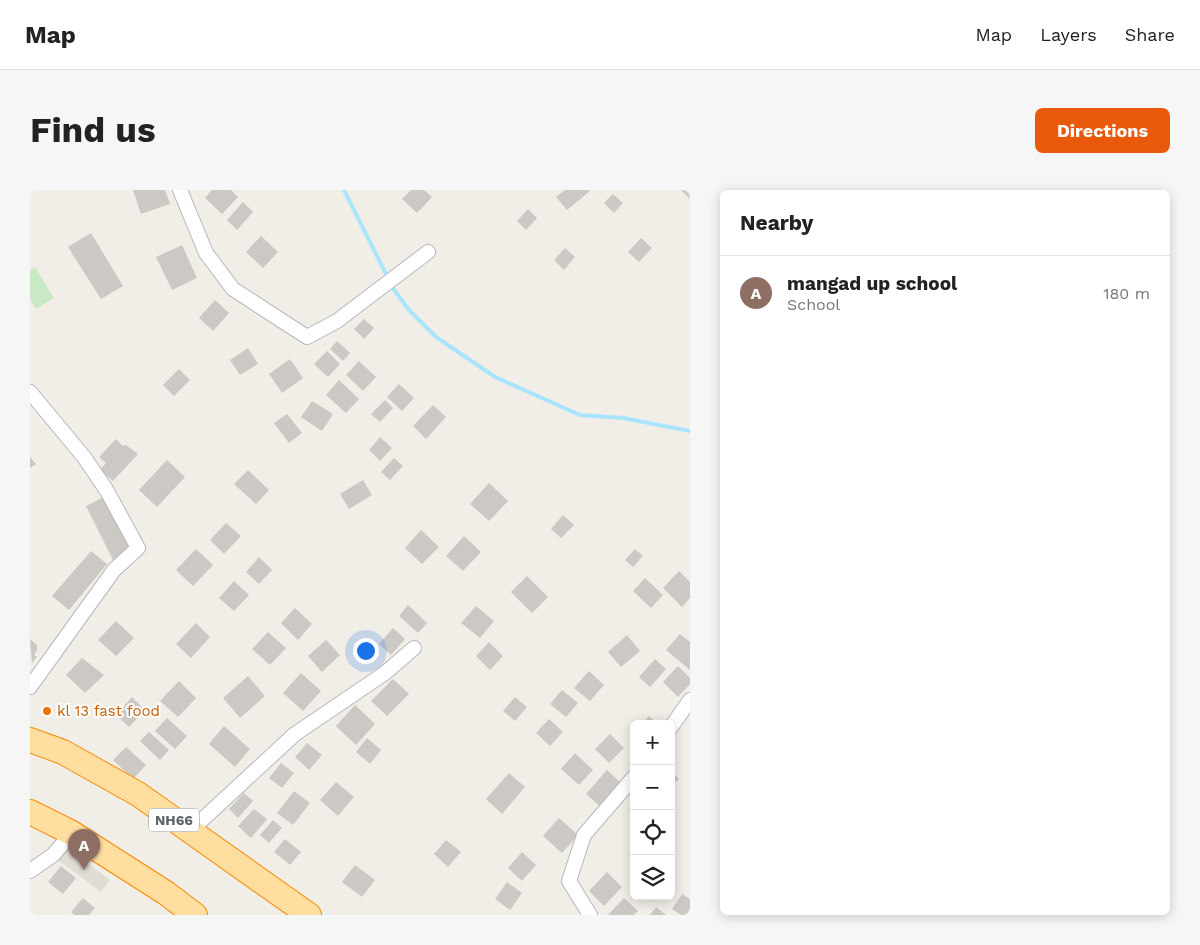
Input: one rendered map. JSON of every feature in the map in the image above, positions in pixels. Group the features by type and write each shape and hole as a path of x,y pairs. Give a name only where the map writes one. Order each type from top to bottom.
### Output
{"highway":[{"name":"NH66","path":"30,740 63,752 138,794 309,915"},
{"path":"30,812 72,833 166,893 195,915"}],"street":[{"path":"180,190 206,253 234,289 308,337 337,322 428,252"},
{"path":"30,392 88,464 107,491 138,548 114,570 30,687"},
{"path":"190,831 295,734 384,673 414,648"},
{"path":"675,721 690,700"},
{"path":"590,915 569,881 584,836 630,783"},
{"path":"30,871 53,855 72,833"}],"shaded area":[{"path":"67,848 110,880 101,892 58,860"}],"green space":[{"path":"35,267 54,298 36,309 30,299 30,270"}],"building":[{"path":"133,190 165,190 170,204 141,214"},
{"path":"212,190 231,190 238,197 222,214 205,198"},
{"path":"411,190 424,190 432,197 417,213 402,199"},
{"path":"565,190 590,191 567,210 556,197"},
{"path":"681,190 690,190 690,199"},
{"path":"613,194 623,203 614,213 604,203"},
{"path":"243,202 253,212 237,230 227,220"},
{"path":"528,209 537,218 526,230 517,221"},
{"path":"91,233 123,286 101,299 68,247"},
{"path":"261,236 278,252 263,268 246,252"},
{"path":"641,238 652,248 639,262 628,252"},
{"path":"182,245 197,278 172,290 156,257"},
{"path":"565,248 575,257 564,270 554,260"},
{"path":"215,300 229,313 213,331 199,318"},
{"path":"364,319 374,328 364,339 354,329"},
{"path":"337,341 350,353 343,361 330,349"},
{"path":"248,348 258,364 240,375 230,360"},
{"path":"327,351 340,364 328,377 314,364"},
{"path":"290,359 303,378 282,393 269,374"},
{"path":"359,361 376,377 363,391 346,375"},
{"path":"179,369 190,380 174,396 163,385"},
{"path":"339,380 359,399 346,413 326,395"},
{"path":"399,384 414,398 402,411 387,397"},
{"path":"385,400 393,408 380,422 371,414"},
{"path":"312,401 333,414 322,431 301,417"},
{"path":"433,405 446,417 426,439 413,426"},
{"path":"287,414 302,433 289,443 274,423"},
{"path":"380,437 392,448 380,461 369,450"},
{"path":"116,439 123,446 126,445 138,454 113,481 100,470 106,463 99,457"},
{"path":"30,457 36,464 30,468"},
{"path":"394,458 403,466 390,480 381,472"},
{"path":"167,460 185,477 157,507 139,490"},
{"path":"248,470 269,490 256,504 234,484"},
{"path":"363,480 372,495 349,509 340,494"},
{"path":"489,483 508,501 489,521 470,504"},
{"path":"104,497 131,551 113,560 86,506"},
{"path":"563,515 574,525 561,538 551,529"},
{"path":"226,523 241,536 224,554 210,540"},
{"path":"421,530 439,547 422,564 405,548"},
{"path":"464,536 481,552 463,571 446,556"},
{"path":"196,549 213,565 193,586 176,570"},
{"path":"635,549 643,556 633,567 625,560"},
{"path":"91,551 107,564 69,610 52,596"},
{"path":"259,557 272,570 259,584 246,572"},
{"path":"679,571 690,582 690,598 682,607 663,588"},
{"path":"527,576 548,597 532,613 511,592"},
{"path":"645,578 663,595 651,608 633,591"},
{"path":"234,581 249,595 234,611 219,598"},
{"path":"408,605 427,623 418,633 399,616"},
{"path":"476,606 494,621 480,638 461,623"},
{"path":"295,608 312,624 298,640 281,623"},
{"path":"116,621 134,638 116,656 98,640"},
{"path":"196,623 210,637 191,658 176,644"},
{"path":"393,628 405,639 391,655 379,644"},
{"path":"268,632 286,648 270,665 252,649"},
{"path":"680,634 690,642 690,670 666,650"},
{"path":"627,635 640,651 621,667 608,652"},
{"path":"30,639 37,645 34,655 37,657 32,663"},
{"path":"326,640 340,655 322,672 308,656"},
{"path":"489,642 503,656 490,670 476,656"},
{"path":"82,658 104,675 85,693 66,675"},
{"path":"655,659 666,669 650,687 639,677"},
{"path":"678,666 690,678 690,684 678,697 663,682"},
{"path":"589,671 604,685 590,701 574,688"},
{"path":"301,673 321,691 303,711 283,693"},
{"path":"248,676 265,696 240,718 223,698"},
{"path":"393,679 409,694 387,716 371,701"},
{"path":"179,681 196,698 178,717 160,701"},
{"path":"562,690 578,703 566,717 550,704"},
{"path":"132,697 145,710 129,727 116,715"},
{"path":"515,697 527,707 515,721 503,711"},
{"path":"355,705 375,724 356,745 336,726"},
{"path":"167,718 187,736 175,749 155,731"},
{"path":"549,719 563,732 550,746 536,733"},
{"path":"224,726 250,749 235,767 209,744"},
{"path":"149,732 169,750 160,760 140,741"},
{"path":"610,734 624,748 609,763 595,749"},
{"path":"367,738 381,750 370,764 356,752"},
{"path":"307,743 322,755 309,770 295,757"},
{"path":"126,747 146,765 133,779 113,760"},
{"path":"575,753 593,770 579,785 561,769"},
{"path":"281,763 294,773 282,788 269,778"},
{"path":"607,770 622,784 601,807 586,794"},
{"path":"509,773 525,787 502,814 486,799"},
{"path":"336,782 354,797 338,816 320,800"},
{"path":"294,791 310,803 293,825 277,813"},
{"path":"244,793 253,801 238,818 229,809"},
{"path":"254,809 267,819 251,838 238,826"},
{"path":"559,818 578,835 562,853 543,836"},
{"path":"273,820 282,828 269,843 260,835"},
{"path":"285,839 301,852 290,865 274,852"},
{"path":"446,840 461,852 448,867 434,854"},
{"path":"522,852 536,865 522,881 508,868"},
{"path":"355,865 375,880 362,897 342,882"},
{"path":"61,866 76,878 63,894 48,882"},
{"path":"607,872 622,887 604,906 589,891"},
{"path":"507,882 522,893 510,910 495,899"},
{"path":"682,894 690,899 690,915 681,915 672,909"},
{"path":"83,898 95,908 89,915 74,915 71,912"},
{"path":"624,898 638,911 634,915 608,915"},
{"path":"656,907 666,915 650,915"}],"waterway":[{"path":"344,190 393,288 408,309 436,337 495,377 580,415 623,418 690,431"}],"place":[{"name":"kl 13 fast food","path":"47,711"},
{"name":"mangad up school","path":"84,870"}]}
